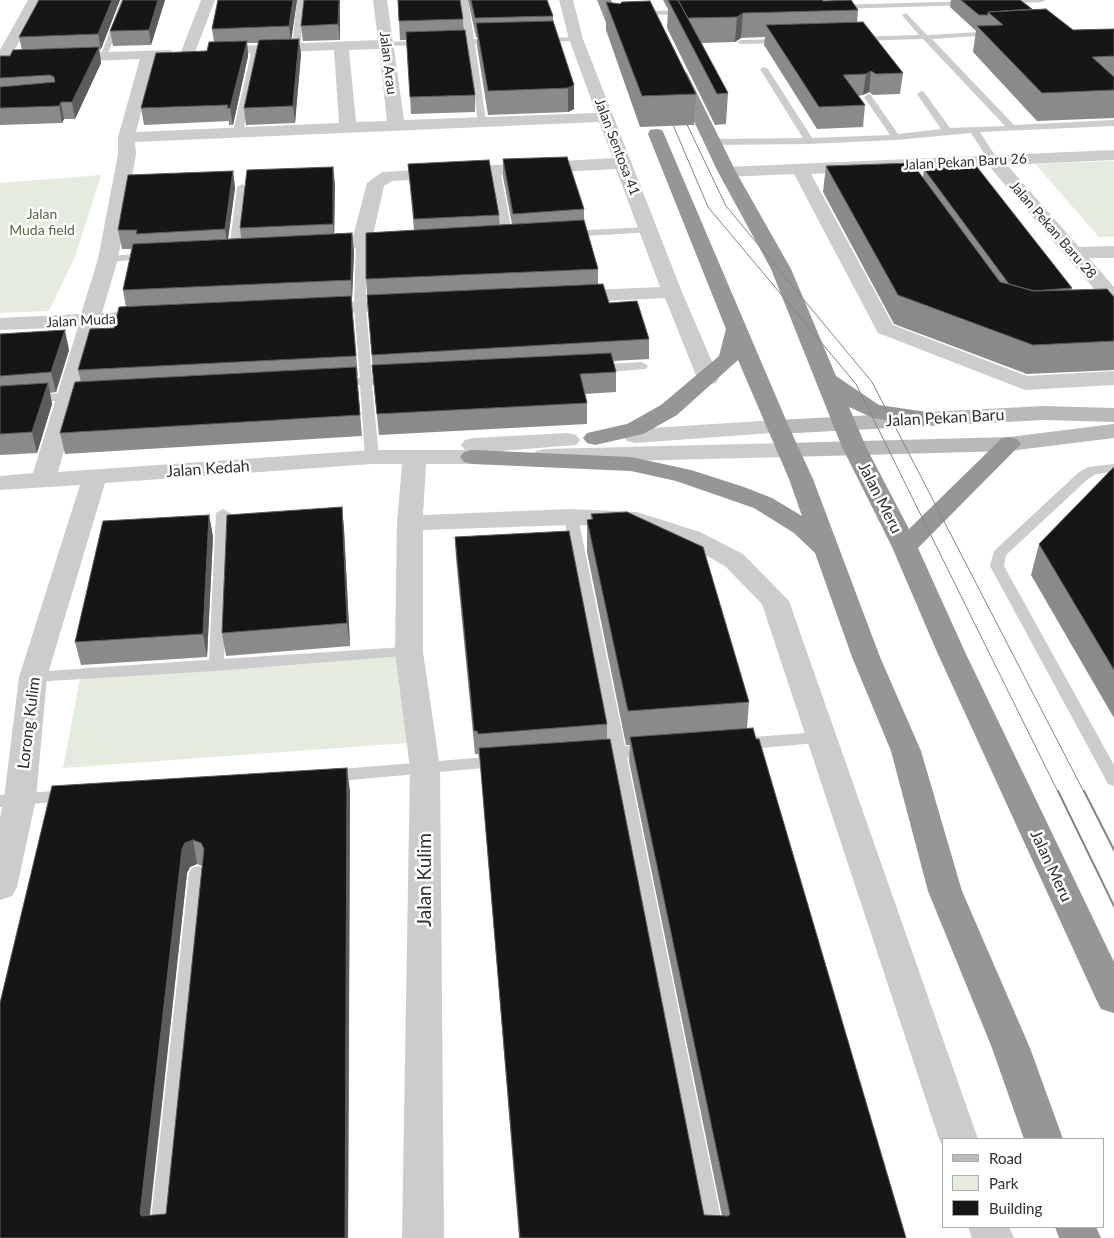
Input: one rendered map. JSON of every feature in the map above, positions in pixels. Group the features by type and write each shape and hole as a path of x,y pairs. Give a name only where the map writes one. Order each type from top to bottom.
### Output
{"highway":[{"path":"604,0 614,26"},
{"path":"644,0 653,19"},
{"name":"Jalan Meru","path":"672,58 727,172 781,269 854,447 906,547 951,652 1114,999"},
{"path":"656,134 782,439 801,479 866,657"},
{"path":"595,438 635,430 669,410 729,358 736,329"},
{"path":"827,380 861,405 873,411 927,419"},
{"path":"906,547 1008,444"},
{"path":"472,457 631,464 682,475 735,492 784,514 826,549 866,657 906,750 946,891 1011,1048 1044,1138"}],"street":[{"path":"1,60 35,0"},
{"path":"188,52 208,0"},
{"name":"Jalan Arau","path":"380,0 396,125"},
{"name":"Jalan Sentosa 41","path":"566,0 576,39 672,292 708,378"},
{"path":"1,60 386,44"},
{"path":"341,46 348,128"},
{"path":"43,480 76,396 89,320 108,259 127,154 126,137 149,54"},
{"path":"126,137 606,117"},
{"name":"Jalan Pekan Baru 26","path":"727,172 902,168 993,160 1114,155"},
{"name":"Jalan Pekan Baru 28","path":"993,160 1074,253 1111,306"},
{"path":"361,244 376,183 380,179 396,174 623,163"},
{"path":"800,169 885,329 1025,383 1114,378"},
{"path":"1074,253 1114,252"},
{"path":"545,298 672,292"},
{"path":"292,311 428,304"},
{"name":"Jalan Muda","path":"0,324 176,316"},
{"name":"Jalan Pekan Baru","path":"782,439 844,424 1044,413 1114,415"},
{"name":"Jalan Pekan Baru","path":"782,439 854,447 1008,444 1114,431"},
{"path":"415,456 473,445 595,438 782,439"},
{"path":"415,456 472,457 782,439"},
{"name":"Jalan Kedah","path":"0,483 372,457 415,456"},
{"name":"Jalan Kulim","path":"415,456 410,524 409,652 425,768 423,1238"},
{"name":"Lorong Kulim","path":"0,887 10,800 32,677 95,477"},
{"path":"410,524 571,516 637,520 691,537 734,560 774,601 959,1138"}],"lane":[{"path":"103,56 125,0"},
{"path":"296,48 301,0"},
{"path":"464,0 482,121"},
{"path":"846,0 851,7"},
{"path":"994,2 1042,0"},
{"path":"832,8 897,3 984,2"},
{"path":"653,19 688,9 698,12"},
{"path":"906,14 925,37 952,63 1011,127"},
{"path":"848,39 1001,33"},
{"path":"528,40 576,39"},
{"path":"741,42 790,40"},
{"path":"386,44 509,41"},
{"path":"238,132 256,49"},
{"path":"764,68 809,141"},
{"path":"921,94 947,130"},
{"path":"868,98 896,136"},
{"path":"712,142 809,141 896,136 947,130 1114,123"},
{"path":"973,129 993,160"},
{"path":"495,169 508,238"},
{"path":"234,251 242,187"},
{"path":"555,235 649,230"},
{"path":"361,244 360,307 372,457"},
{"path":"108,259 166,255"},
{"path":"582,370 642,366"},
{"path":"325,384 405,379"},
{"path":"0,400 76,396"},
{"path":"1114,468 1093,470 1083,476 999,554 997,566 1114,780"},
{"path":"216,666 223,513"},
{"path":"571,516 714,1238"},
{"path":"32,677 409,652"},
{"path":"724,745 822,738"},
{"path":"579,756 666,749"},
{"path":"307,777 512,761"},
{"path":"10,800 80,795"},
{"path":"160,1238 198,873"}],"green space":[{"path":"1114,161 1114,237 1099,237 1035,164"},
{"name":"Jalan Muda field","path":"101,175 75,257 49,311 0,313 0,183"},
{"path":"415,646 421,742 63,768 82,668"}],"building":[{"path":"39,0 112,0 98,34 19,37"},
{"path":"123,0 158,0 149,30 110,31"},
{"path":"218,0 293,0 289,26 212,29"},
{"path":"304,0 339,0 338,24 301,26"},
{"path":"398,0 460,0 463,19 399,21"},
{"path":"471,0 547,0 553,16 475,18"},
{"path":"668,0 678,0 728,93 717,94"},
{"path":"678,0 851,0 858,10 743,13 737,17 688,18"},
{"path":"961,0 1020,0 1032,9 988,12 988,15 979,15"},
{"path":"650,1 696,94 642,96 606,2 620,4 622,2"},
{"path":"1046,9 1073,30 1114,29 1114,56 1092,57 1114,77 1114,90 1042,93 977,26 1003,25 988,12"},
{"path":"553,21 574,85 568,88 488,91 476,23"},
{"path":"863,22 903,73 876,74 871,71 866,74 843,75 865,105 819,107 766,25"},
{"path":"465,30 475,95 410,97 406,32"},
{"path":"299,39 293,106 244,108 259,40"},
{"path":"247,41 230,108 227,108 228,105 141,108 156,53 207,51 209,42"},
{"path":"99,47 72,102 61,102 59,106 0,108 0,87 55,82 54,77 50,75 0,78 0,56 10,56 13,50"},
{"path":"567,157 584,209 513,214 503,159"},
{"path":"489,160 499,215 414,219 408,164"},
{"path":"912,163 1000,282 1035,291 1107,289 1114,297 1114,341 1033,345 898,295 826,166"},
{"path":"333,167 333,224 240,228 247,170"},
{"path":"977,167 1072,288 1033,291 1009,284 924,169"},
{"path":"233,171 225,229 136,234 137,230 118,230 128,175"},
{"path":"584,220 598,269 366,279 366,233"},
{"path":"352,233 351,280 123,290 133,244"},
{"path":"603,284 609,303 637,301 649,339 372,355 367,295"},
{"path":"351,296 356,356 78,370 90,329 114,328 119,307"},
{"path":"65,330 51,372 0,376 0,334"},
{"path":"611,353 616,372 580,374 587,403 377,414 372,365"},
{"path":"356,367 360,415 60,433 75,382"},
{"path":"48,383 32,432 0,434 0,386"},
{"path":"1114,467 1114,670 1039,544"},
{"path":"342,507 347,623 222,633 227,515"},
{"path":"627,512 703,547 749,702 628,711 587,520 593,519 591,514"},
{"path":"209,515 203,634 75,642 103,521"},
{"path":"569,531 607,724 478,734 477,731 474,731 455,537"},
{"path":"753,728 756,739 759,739 906,1238 520,1238 479,748 610,739 704,1215 728,1216 730,1214 630,737"},
{"path":"347,768 345,1238 0,1238 0,1003 52,786","holes":["193,840 201,843 204,849 166,1214 142,1216 140,1214 182,849 185,843"]}],"tram line":[{"path":"668,113 708,207 856,384 1058,792"},
{"path":"682,114 726,206 872,382 1084,792"},
{"path":"1058,791 1114,906"},
{"path":"1084,791 1114,850"}]}
